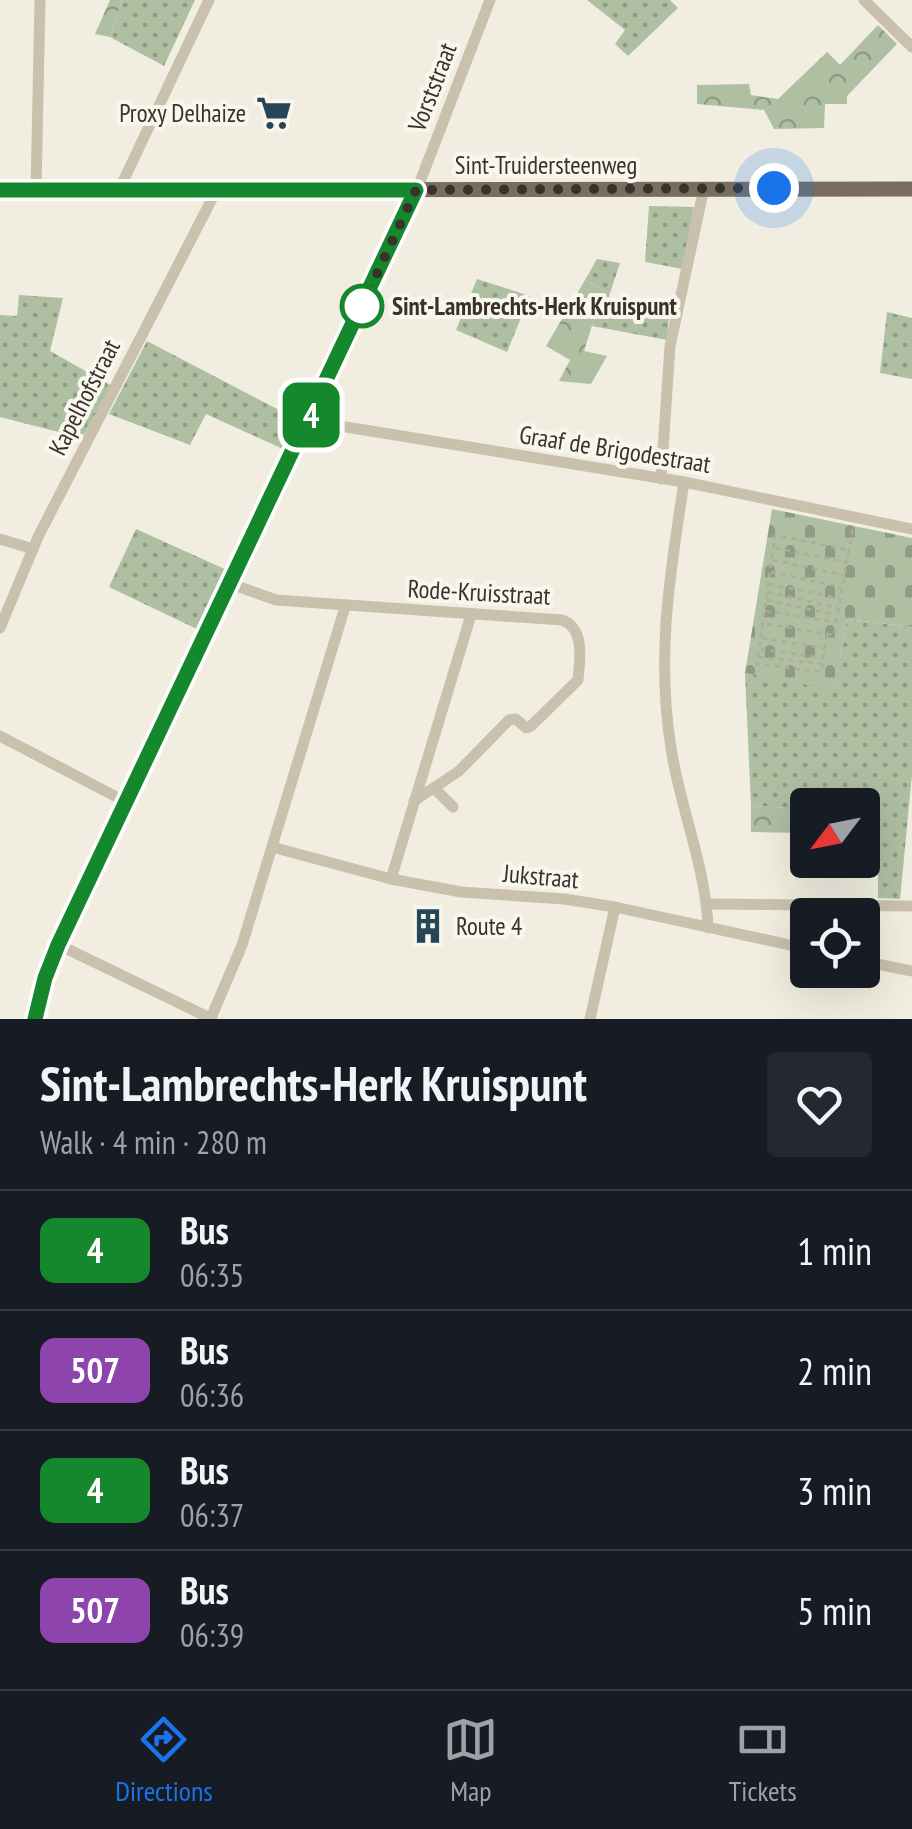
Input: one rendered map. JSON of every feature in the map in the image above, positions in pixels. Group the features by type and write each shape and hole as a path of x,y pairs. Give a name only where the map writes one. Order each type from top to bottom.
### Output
{"main road":[{"name":"Sint-Truidersteenweg","path":"0,190 912,189"}],"street":[{"path":"36,190 40,0"},
{"path":"119,190 209,0"},
{"name":"Vorststraat","path":"35,1019 58,945 416,190 490,0"},
{"path":"864,0 912,47"},
{"path":"661,479 670,346 704,188"},
{"name":"Kapelhofstraat","path":"0,628 33,549 216,191"},
{"name":"Graaf de Brigodestraat","path":"309,421 684,482 912,529"},
{"path":"684,482 664,613 663,676 676,778 707,904 708,928"},
{"path":"0,539 33,549"},
{"name":"Rode-Kruisstraat","path":"231,584 276,600 570,622 578,637 578,680 536,724 526,728 516,719 509,720 457,778 414,801"},
{"path":"58,945 212,1019 242,945 345,607"},
{"path":"391,880 471,615"},
{"path":"495,616 508,629"},
{"path":"460,651 472,664"},
{"path":"0,736 128,803"},
{"path":"434,788 453,807"},
{"path":"404,835 415,848"},
{"name":"Jukstraat","path":"272,847 391,880 461,892 616,907 790,945"},
{"path":"707,904 912,906"},
{"path":"590,1019 616,907"},
{"path":"880,965 912,971"}],"path":[{"path":"764,624 834,635 855,517"},
{"path":"827,634 821,672 757,664 775,535 849,550"},
{"path":"774,547 847,562"},
{"path":"772,560 845,575"},
{"path":"770,572 843,587"},
{"path":"769,584 841,598"},
{"path":"768,592 839,608"},
{"path":"767,600 838,616"},
{"path":"765,612 836,622"},
{"path":"762,638 825,648"},
{"path":"760,649 824,658"}],"green space":[{"path":"110,0 122,0 110,37 95,34"},
{"path":"122,0 195,0 164,66 110,37"},
{"path":"587,0 670,0 678,8 628,56 615,44 625,30"},
{"path":"878,25 897,44 847,96 847,104 825,104 824,128 774,129 764,110 697,104 697,85 749,84 751,95 778,99 827,52 840,65"},
{"path":"649,206 694,207 683,269 645,262"},
{"path":"597,259 620,263 610,293 585,280"},
{"path":"477,279 530,296 507,352 456,330"},
{"path":"585,280 610,293 609,297 601,297 584,351 607,356 591,384 559,381 570,360 546,346"},
{"path":"19,295 63,298 50,351 112,386 82,438 0,417 0,315 17,316"},
{"path":"601,297 670,306 667,340 592,326"},
{"path":"887,312 912,318 912,379 880,373"},
{"path":"147,341 298,420 283,449 206,414 190,445 109,414"},
{"path":"772,509 912,538 912,627 847,619 834,690 745,673"},
{"path":"136,529 229,571 201,631 109,587"},
{"path":"847,619 912,627 912,775 900,899 878,898 880,788 790,788 790,808 751,806 745,673 834,689"},
{"path":"751,806 790,808 790,833 751,832"}],"bus line":[{"name":"4","path":"0,190 416,190 300,442 58,945 35,1019"}],"place":[{"name":"Proxy Delhaize","path":"274,113"},
{"name":"Sint-Lambrechts-Herk Kruispunt","path":"362,306"},
{"name":"Route 4","path":"428,926"}],"route":[{"path":"362,306 416,190 774,188"}]}
